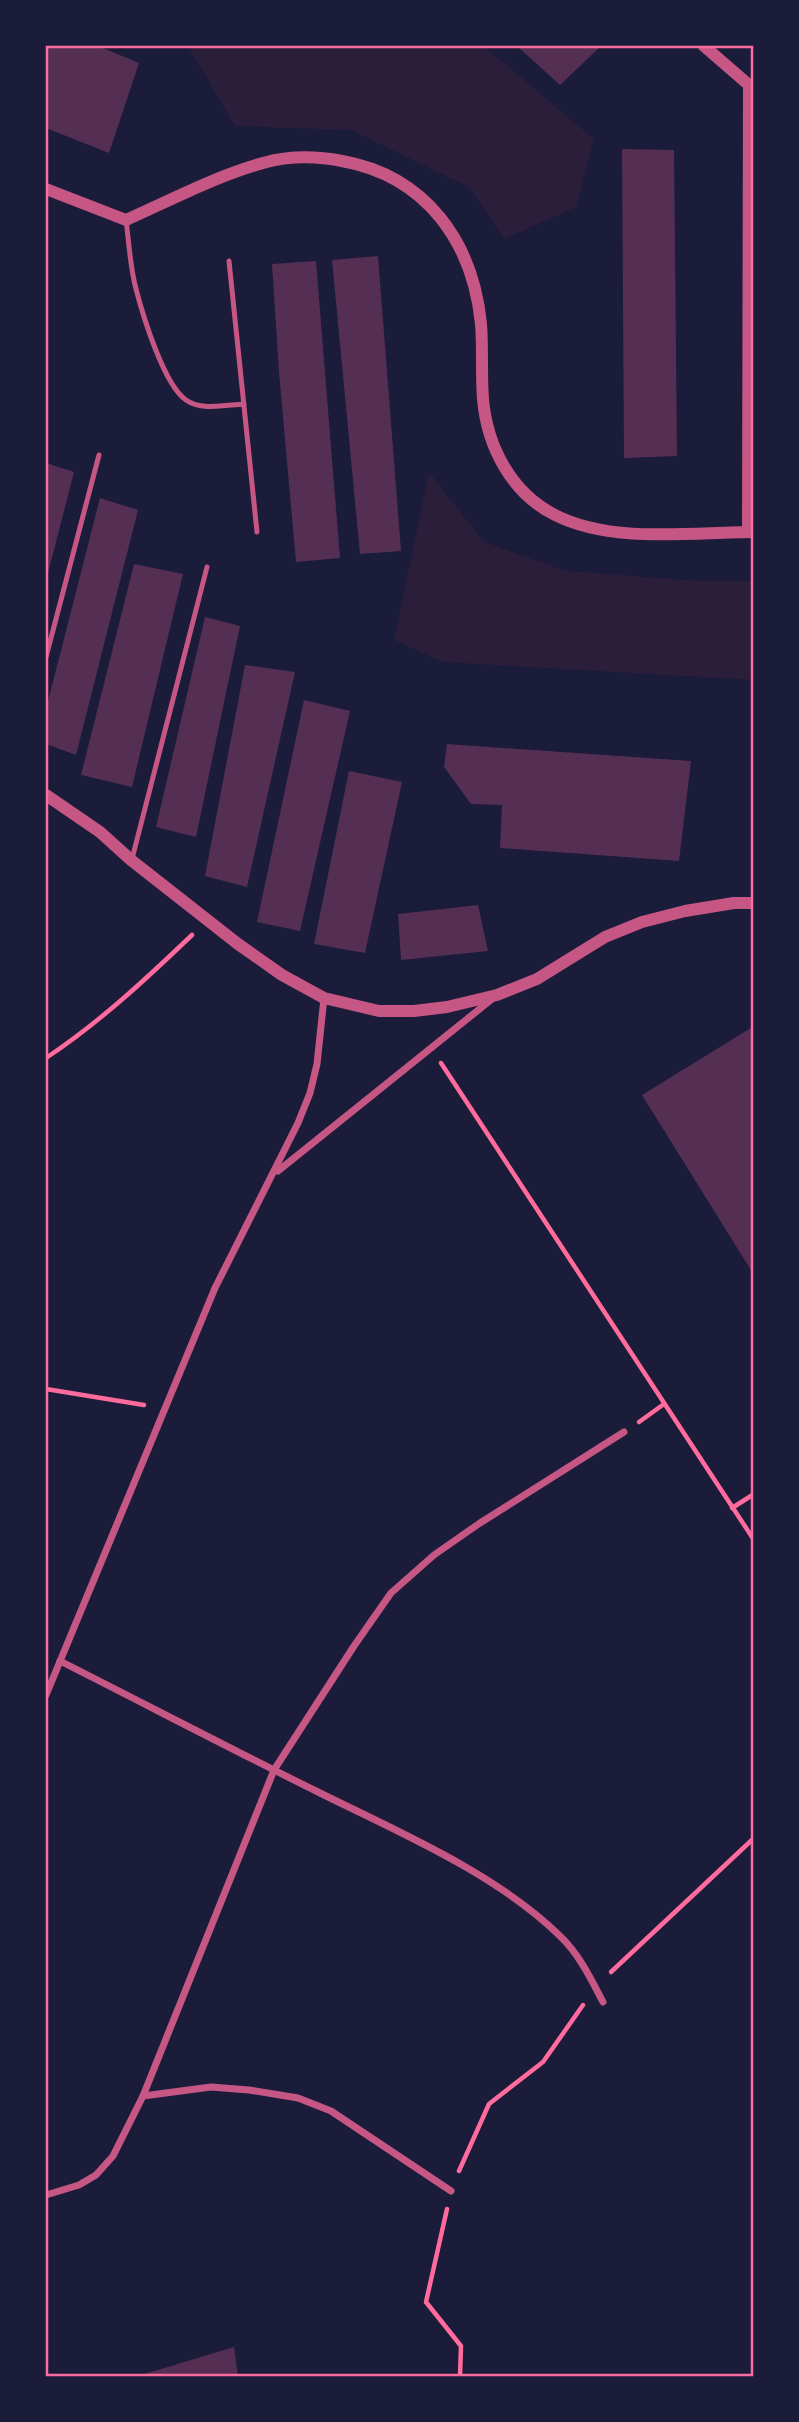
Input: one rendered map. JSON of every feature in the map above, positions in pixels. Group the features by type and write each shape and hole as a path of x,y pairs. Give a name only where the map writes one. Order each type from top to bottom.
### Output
{"street":[{"path":"46,189 126,220 223,177 265,162 316,156 356,163 390,176 420,195 438,213 458,245 473,279 481,324 483,400 491,439 504,468 525,494 555,515 598,529 643,534 751,532 751,85 704,46"},
{"path":"46,795 100,832 131,860 282,975 324,998 379,1011 447,1007 497,995 537,979 605,937 642,922 685,911 734,903 754,903"},
{"path":"275,1174 497,995"},
{"path":"46,1695 215,1288 275,1174 310,1093 317,1064 324,998"},
{"path":"46,2195 57,2194 79,2185 96,2175 113,2156 143,2096 274,1770 391,1593 434,1555 480,1523 624,1432"},
{"path":"60,1661 475,1873 522,1903 562,1937 584,1966 603,2002"},
{"path":"143,2096 211,2087 298,2098 331,2111 451,2191"}],"lane":[{"path":"126,220 135,287 172,386 187,402 206,407 244,404"},
{"path":"229,261 257,532"},
{"path":"46,657 99,455"},
{"path":"131,860 207,567"}],"path":[{"path":"46,1058 126,998 208,920"},
{"path":"431,1048 754,1540"},
{"path":"46,1389 166,1408"},
{"path":"624,1432 664,1404"},
{"path":"732,1508 754,1494"},
{"path":"460,2376 461,2346 426,2302 451,2191 489,2104 543,2062 595,1987 754,1838"}],"shaded area":[{"path":"188,46 484,46 594,139 576,207 504,239 469,187 351,130 235,126"},
{"path":"429,472 484,542 567,571 699,581 753,581 753,680 443,662 394,640"}],"building":[{"path":"46,46 98,46 139,63 109,153 46,128"},
{"path":"517,46 601,46 560,85"},
{"path":"622,149 674,150 677,456 624,458"},
{"path":"378,256 401,551 360,554 332,260"},
{"path":"316,261 340,558 296,562 272,264"},
{"path":"46,463 74,472 46,581"},
{"path":"100,498 138,510 76,755 46,744 46,709"},
{"path":"134,564 183,574 132,787 81,775"},
{"path":"205,617 240,626 196,837 156,827"},
{"path":"245,665 295,672 247,887 205,876"},
{"path":"304,700 350,711 300,931 257,922"},
{"path":"447,744 691,761 679,861 500,848 502,805 471,804 444,767"},
{"path":"349,771 402,782 365,953 314,944"},
{"path":"478,905 488,951 401,960 398,914"},
{"path":"754,1026 753,1069 754,1275 642,1095"},
{"path":"234,2347 238,2376 138,2376"}]}
